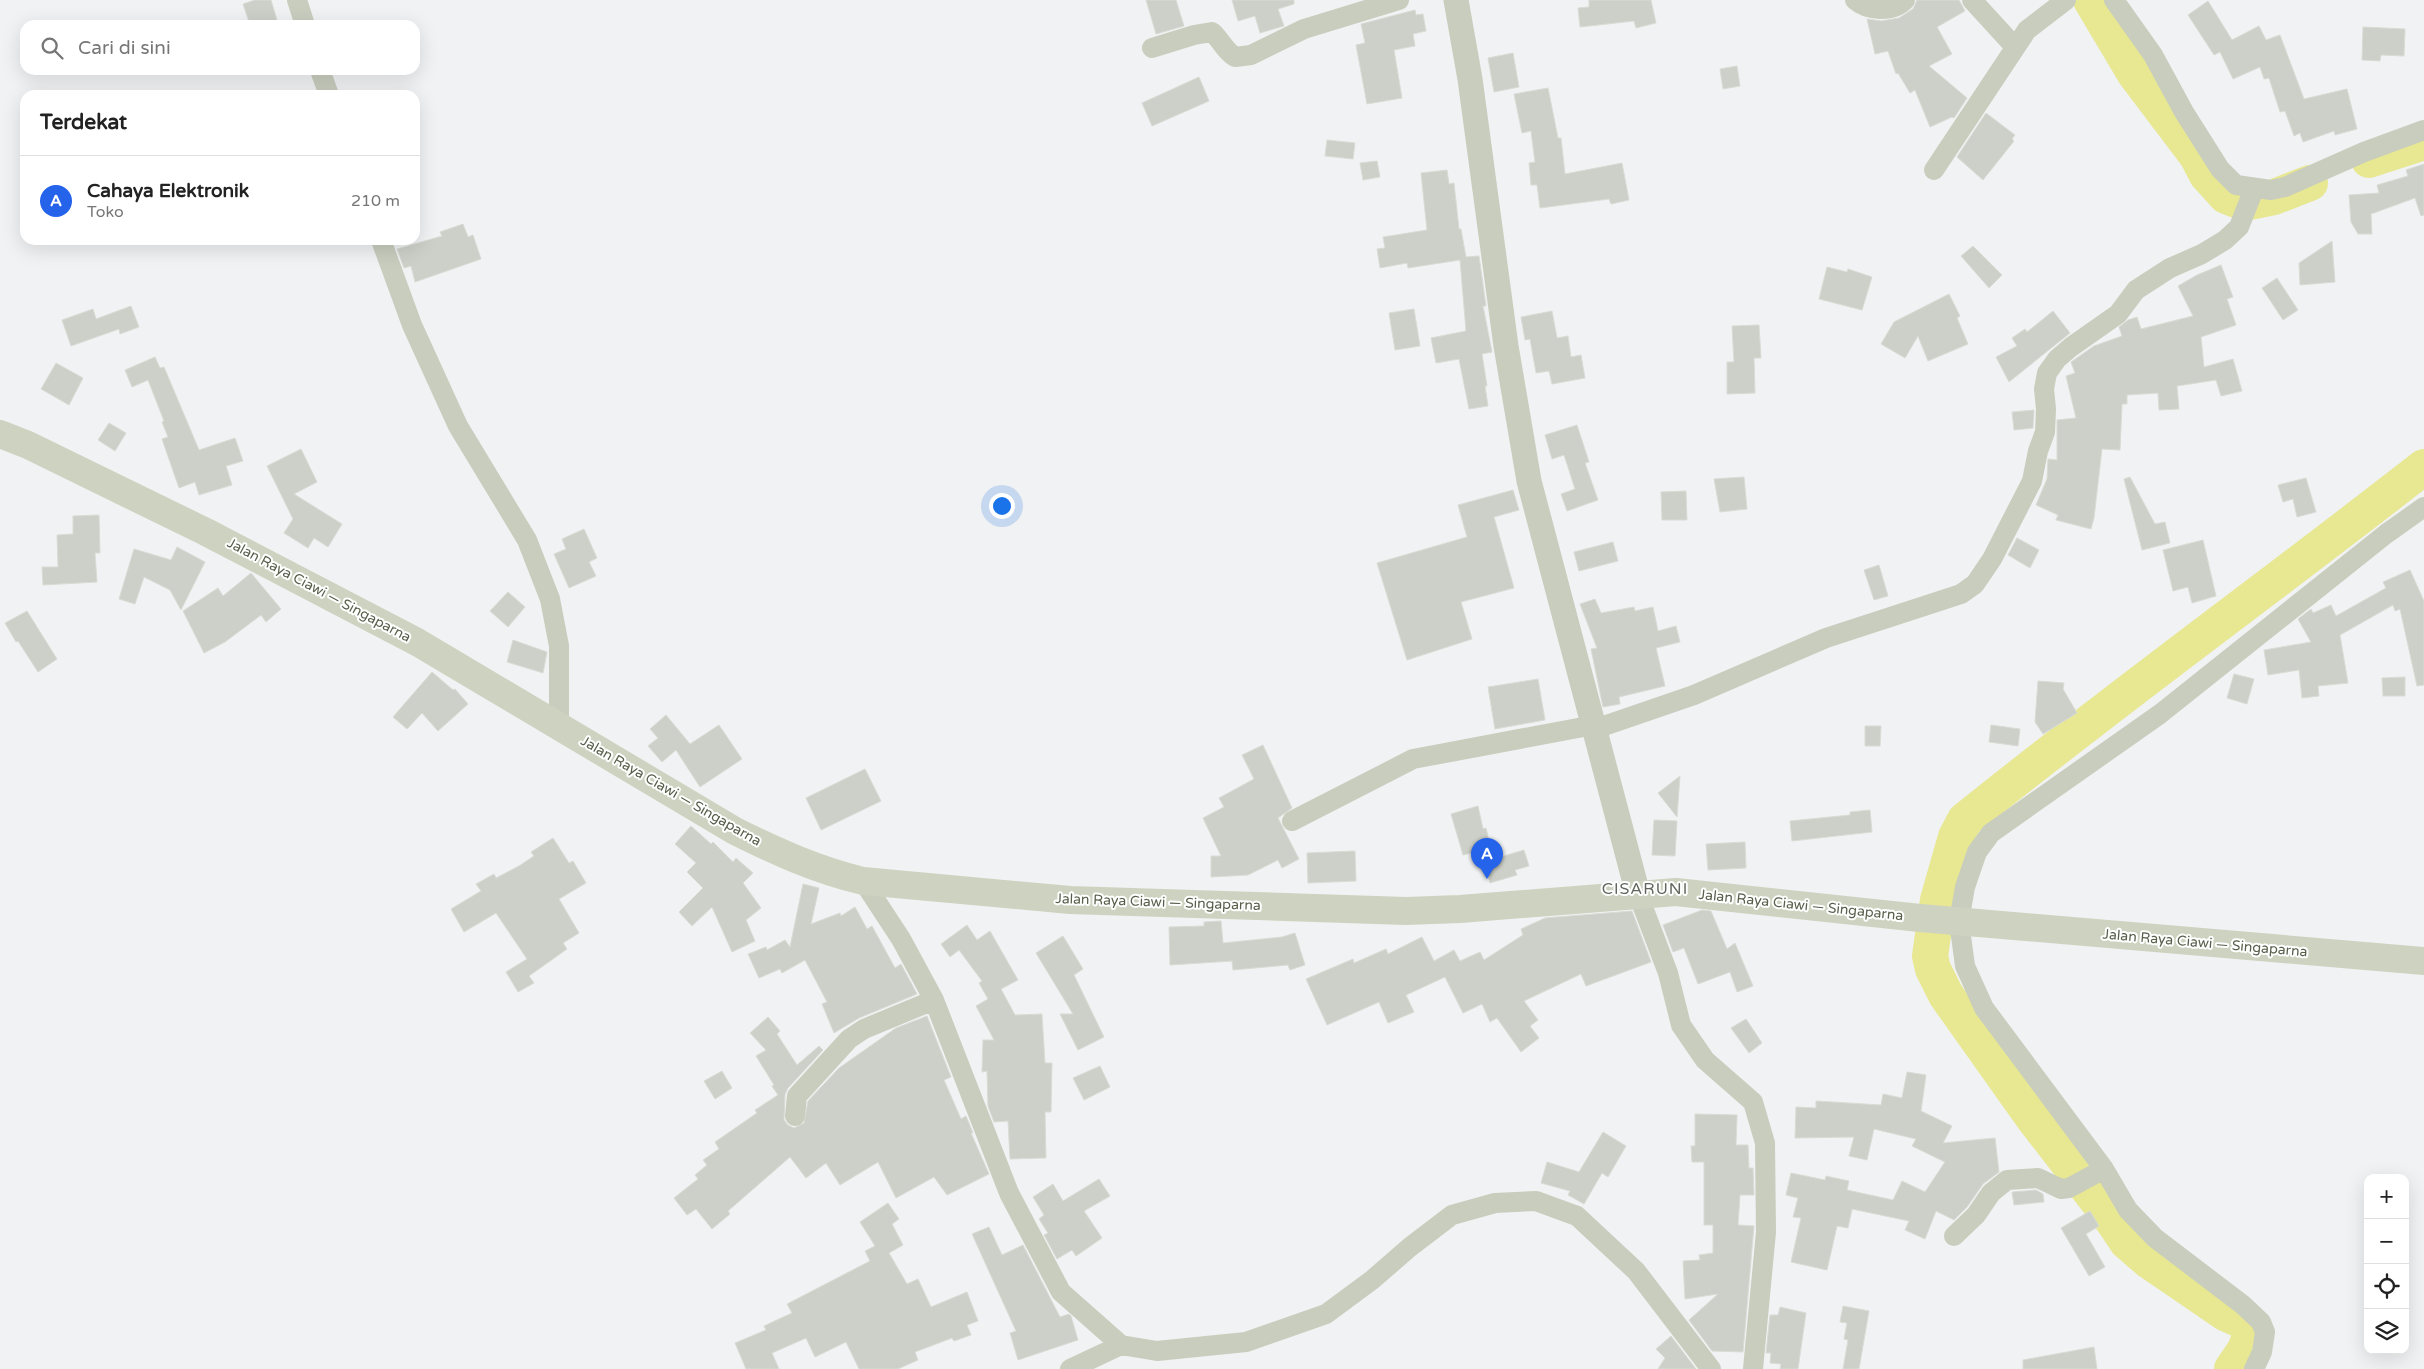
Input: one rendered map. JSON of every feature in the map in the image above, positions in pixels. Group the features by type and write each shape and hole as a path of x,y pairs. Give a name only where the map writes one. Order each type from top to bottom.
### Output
{"main road":[{"name":"Jalan Raya Ciawi — Singaparna","path":"0,434 215,536 417,642 735,831 790,858 833,874 863,881 1070,900 1406,911 1460,910 1676,892 1920,918 2424,961"}],"street":[{"path":"297,0 303,20"},
{"path":"1152,48 1194,35 1212,32 1223,42 1228,53 1235,57 1251,55 1304,29 1399,0"},
{"path":"1456,0 1470,79 1506,346 1528,481 1638,894 1668,973 1681,1025 1705,1060 1753,1102 1765,1143 1766,1232 1753,1369"},
{"path":"1855,0 1866,8 1880,9 1901,4 1905,0"},
{"path":"1972,0 2016,47"},
{"path":"1934,170 2027,30 2066,0"},
{"path":"2114,0 2153,55 2184,112 2220,169 2236,185 2252,192 2285,187 2364,152 2424,130"},
{"path":"322,75 327,90"},
{"path":"1292,821 1413,759 1594,727 1694,695 1826,638 1961,594 1975,584 1992,559 2032,481 2038,452 2045,432 2046,409 2044,389 2047,373 2052,366 2071,347 2118,314 2136,290 2170,268 2202,254 2225,240 2239,227 2252,192"},
{"path":"383,245 412,325 458,426 527,540 550,600 559,646 559,725"},
{"path":"2254,1369 2262,1352 2265,1332 2261,1322 2243,1305 2156,1238 2095,1173 1984,1008 1964,966 1953,920 1977,852 1991,833 2038,802 2160,714 2386,534 2424,507"},
{"path":"863,881 902,940 934,1000 1009,1194 1061,1292 1121,1345 1157,1351 1246,1342 1326,1314 1372,1280 1410,1247 1452,1215 1495,1203 1536,1201 1577,1216 1636,1271 1711,1369"},
{"path":"795,1116 797,1096 849,1039 864,1029 934,1000"},
{"path":"1954,1236 1976,1215 1991,1193 2008,1180 2031,1177 2061,1189 2069,1188 2095,1173"},
{"path":"1070,1369 1121,1345"}],"building":[{"path":"255,0 271,0 277,20 248,20 243,4"},
{"path":"1146,0 1176,0 1184,26 1156,34"},
{"path":"1232,0 1294,0 1294,4 1278,9 1284,26 1260,33 1255,16 1238,21"},
{"path":"1589,0 1651,0 1656,23 1636,28 1634,21 1580,27 1578,8 1589,7"},
{"path":"1917,0 1959,0 1965,11 1937,27 1952,54 1929,66 1967,98 1954,118 1952,117 1930,127 1915,90 1910,93 1898,73 1896,74 1888,51 1875,54 1867,19 1881,21 1899,18 1913,9"},
{"path":"2208,1 2232,40 2259,26 2266,40 2280,35 2304,99 2347,89 2357,129 2335,135 2334,131 2303,142 2300,133 2294,136 2285,111 2280,112 2269,78 2264,79 2260,67 2233,79 2220,52 2214,55 2188,15"},
{"path":"1415,10 1416,15 1423,14 1426,31 1413,34 1415,46 1394,50 1402,98 1367,104 1356,45 1365,43 1361,24"},
{"path":"2363,27 2405,29 2404,56 2381,55 2380,61 2362,60"},
{"path":"1513,53 1519,87 1494,92 1488,58"},
{"path":"1737,66 1740,86 1723,89 1720,69"},
{"path":"1199,77 1209,101 1152,126 1142,103"},
{"path":"1548,88 1558,138 1561,138 1565,174 1622,163 1629,200 1611,204 1609,199 1540,208 1537,185 1531,185 1529,163 1535,162 1531,131 1522,133 1514,94"},
{"path":"1986,113 2015,135 2012,139 2014,141 1983,180 1957,157"},
{"path":"1327,140 1355,143 1353,159 1325,156"},
{"path":"1377,161 1380,177 1363,180 1360,163"},
{"path":"2424,164 2424,215 2421,216 2415,198 2371,214 2372,234 2358,234 2351,222 2349,195 2379,193 2377,185 2408,176 2406,170"},
{"path":"1447,170 1449,184 1454,183 1459,229 1461,229 1466,257 1479,256 1486,306 1483,306 1492,352 1482,354 1488,406 1469,409 1459,359 1436,363 1431,338 1466,331 1460,260 1408,268 1407,263 1380,268 1377,249 1385,248 1383,237 1427,230 1421,173"},
{"path":"463,224 468,237 473,235 481,259 415,282 411,266 404,268 397,249 411,245 420,245 420,242 442,236 440,232"},
{"path":"2332,241 2335,282 2300,285 2299,263"},
{"path":"1973,246 2002,275 1989,288 1961,256"},
{"path":"2221,265 2233,297 2227,299 2236,325 2201,337 2204,367 2233,359 2242,391 2221,396 2216,380 2177,386 2179,409 2159,410 2158,393 2127,395 2127,404 2122,404 2120,450 2102,449 2091,529 2056,520 2058,515 2036,505 2047,479 2048,459 2057,460 2057,420 2076,418 2066,376 2075,373 2071,362 2094,346 2122,336 2119,327 2128,320 2137,317 2141,329 2193,316 2178,286 2197,275"},
{"path":"1827,267 1847,272 1848,269 1872,277 1862,310 1819,299"},
{"path":"2277,278 2298,310 2283,320 2262,288"},
{"path":"1949,294 1960,316 1957,318 1968,344 1928,361 1918,336 1905,358 1881,344 1894,322"},
{"path":"131,306 139,327 120,334 119,329 71,346 62,320 93,309 96,319"},
{"path":"1414,309 1420,346 1395,350 1389,313"},
{"path":"1552,311 1557,338 1568,336 1571,357 1581,355 1585,378 1552,384 1549,371 1536,373 1530,339 1525,340 1521,317"},
{"path":"2053,311 2070,333 2009,382 1996,357 2017,346 2012,338 2025,329 2027,332"},
{"path":"1759,325 1761,358 1754,358 1755,393 1727,394 1727,362 1734,362 1732,326"},
{"path":"155,357 160,368 164,367 199,450 235,438 243,461 226,466 232,485 199,495 195,482 179,488 162,439 168,437 162,422 164,421 148,380 132,387 125,370"},
{"path":"56,363 83,378 69,405 41,389"},
{"path":"2034,410 2033,428 2014,430 2012,412"},
{"path":"109,423 126,433 115,451 98,440"},
{"path":"1577,425 1589,462 1585,463 1598,500 1567,511 1561,494 1575,489 1564,455 1552,459 1545,435"},
{"path":"301,449 317,482 294,494 342,524 328,547 314,538 308,548 284,533 293,519 267,466"},
{"path":"1744,477 1747,509 1720,512 1714,479"},
{"path":"2130,477 2155,524 2165,522 2170,543 2142,550 2124,479"},
{"path":"2306,478 2316,512 2297,517 2293,499 2283,502 2278,485"},
{"path":"1513,490 1519,510 1494,517 1514,588 1461,602 1472,639 1407,660 1377,563 1467,537 1458,505"},
{"path":"1686,491 1687,520 1662,520 1661,492"},
{"path":"99,515 100,553 95,553 97,582 43,585 42,567 58,567 57,535 73,534 73,516"},
{"path":"584,529 597,558 589,562 596,576 569,588 554,554 566,549 562,539"},
{"path":"2017,538 2039,550 2030,568 2008,555"},
{"path":"2203,540 2216,596 2192,603 2188,587 2173,591 2163,550"},
{"path":"1613,542 1618,561 1579,571 1574,552"},
{"path":"177,547 205,562 181,610 170,590 144,577 135,604 119,599 134,549 171,560"},
{"path":"1879,565 1888,596 1874,600 1864,570"},
{"path":"2410,570 2424,601 2424,685 2417,686 2400,609 2395,611 2393,605 2340,635 2348,683 2318,686 2319,696 2302,698 2299,670 2268,675 2264,650 2311,642 2298,619 2311,609 2313,613 2331,605 2336,616 2386,588 2383,582"},
{"path":"251,573 281,609 266,622 261,615 225,642 204,653 183,611 218,588 223,596"},
{"path":"508,592 525,607 508,627 490,611"},
{"path":"1595,599 1601,613 1634,607 1635,611 1653,607 1658,631 1676,626 1680,642 1656,648 1665,686 1619,697 1620,704 1603,707 1591,649 1597,648 1580,604"},
{"path":"27,611 57,659 38,672 5,623"},
{"path":"513,640 547,652 543,673 507,662"},
{"path":"432,672 453,690 455,689 468,704 438,731 422,713 407,729 393,717"},
{"path":"2234,674 2254,679 2247,704 2227,698"},
{"path":"2405,677 2405,696 2383,696 2382,678"},
{"path":"1538,679 1545,720 1495,729 1488,687"},
{"path":"2038,681 2064,683 2063,689 2077,713 2043,734 2035,722"},
{"path":"666,715 690,744 719,725 742,759 700,787 676,750 662,762 648,746 658,738 650,729"},
{"path":"1991,725 2020,729 2018,746 1989,742"},
{"path":"1865,726 1881,726 1880,746 1865,746"},
{"path":"1263,745 1292,808 1278,818 1299,859 1282,868 1278,860 1248,875 1211,877 1211,856 1221,856 1203,818 1224,807 1219,798 1254,779 1242,755"},
{"path":"865,769 881,801 821,830 806,798"},
{"path":"1680,776 1677,817 1658,793"},
{"path":"1478,806 1483,829 1486,828 1492,853 1473,858 1471,853 1463,855 1451,814"},
{"path":"1870,810 1872,832 1792,841 1790,821 1850,815 1850,812"},
{"path":"1654,820 1677,821 1675,856 1652,855"},
{"path":"691,826 711,844 713,842 733,862 736,858 753,873 743,883 761,908 746,920 755,941 732,952 712,907 692,926 679,912 703,888 687,872 696,863 675,844"},
{"path":"553,838 569,863 573,861 586,883 559,899 579,933 563,943 567,949 529,976 534,983 518,992 506,972 527,959 496,913 464,932 451,909 481,891 476,884 494,874 496,878 519,866 534,856 531,852"},
{"path":"1745,842 1746,868 1708,870 1706,844"},
{"path":"1524,850 1529,866 1515,870 1517,875 1490,883 1484,862"},
{"path":"1355,851 1356,881 1308,883 1307,853"},
{"path":"803,884 819,888 811,924 840,913 841,916 855,907 867,929 872,926 895,968 901,964 917,994 859,1018 834,1033 822,1004 827,1002 805,960 782,973 780,969 759,978 748,954 766,947 767,950 785,940 790,947"},
{"path":"1702,910 1711,911 1727,949 1735,943 1753,986 1737,992 1730,972 1698,984 1684,948 1673,952 1663,925"},
{"path":"1632,911 1651,962 1586,986 1581,974 1524,1001 1538,1020 1530,1026 1539,1038 1521,1052 1497,1018 1490,1022 1482,1004 1463,1013 1445,977 1406,995 1414,1012 1388,1023 1379,1002 1327,1025 1306,979 1353,959 1354,963 1386,949 1388,954 1422,937 1434,961 1454,950 1460,961 1480,952 1484,960 1523,935 1521,929 1545,918"},
{"path":"1221,921 1223,943 1282,937 1295,933 1305,965 1290,970 1288,965 1233,970 1232,961 1170,965 1169,927 1204,926 1204,922"},
{"path":"967,925 977,940 990,931 1018,980 1001,989 1015,1015 1042,1014 1045,1063 1052,1063 1051,1112 1045,1112 1046,1158 1010,1159 1008,1121 994,1122 988,1106 987,1071 982,1072 983,1040 994,1040 976,1006 988,999 979,983 982,981 959,950 950,957 941,944"},
{"path":"1063,936 1083,969 1074,975 1104,1037 1078,1050 1060,1014 1073,1014 1036,953"},
{"path":"927,1016 951,1077 944,1080 961,1119 966,1116 973,1133 971,1133 989,1174 947,1195 934,1177 896,1198 878,1162 840,1185 826,1163 806,1178 790,1157 728,1211 730,1214 712,1229 696,1209 687,1215 674,1198 698,1179 695,1175 707,1165 703,1160 719,1149 715,1142 757,1113 755,1110 778,1095 756,1056 766,1050 750,1033 768,1017 780,1031 777,1034 797,1065 819,1046 823,1050 788,1088 785,1094 784,1120 794,1128 804,1123 808,1101 839,1068 896,1028"},
{"path":"1746,1019 1762,1043 1749,1053 1731,1028"},
{"path":"1100,1066 1110,1087 1084,1100 1073,1078"},
{"path":"722,1071 732,1088 715,1099 704,1081"},
{"path":"1907,1072 1926,1075 1921,1111 1952,1126 1943,1143 1995,1138 1999,1172 1983,1184 1967,1207 1954,1220 1936,1211 1925,1239 1905,1230 1909,1221 1852,1209 1848,1228 1837,1226 1827,1270 1791,1262 1801,1218 1793,1217 1798,1198 1786,1195 1791,1173 1825,1180 1826,1176 1849,1181 1847,1190 1893,1200 1902,1181 1925,1192 1945,1162 1912,1146 1916,1139 1874,1129 1867,1160 1849,1156 1854,1137 1795,1138 1796,1107 1816,1108 1816,1101 1881,1105 1883,1094 1902,1098"},
{"path":"1695,1114 1737,1115 1736,1145 1748,1145 1749,1168 1753,1168 1754,1195 1740,1195 1738,1225 1754,1226 1743,1352 1712,1351 1689,1320 1718,1294 1685,1299 1683,1261 1700,1260 1699,1255 1713,1253 1713,1225 1704,1225 1704,1162 1692,1162 1691,1146 1695,1146"},
{"path":"1603,1132 1626,1146 1608,1177 1602,1173 1584,1204 1568,1195 1570,1191 1541,1183 1547,1162 1579,1172"},
{"path":"1099,1179 1110,1196 1084,1211 1102,1238 1076,1256 1072,1250 1057,1259 1044,1235 1048,1233 1039,1219 1044,1215 1033,1197 1053,1184 1063,1201"},
{"path":"2036,1190 2043,1194 2044,1202 2014,1205 2012,1192"},
{"path":"888,1203 899,1219 892,1224 903,1245 889,1253 907,1284 918,1279 931,1307 967,1292 978,1321 967,1325 971,1335 954,1341 952,1338 915,1352 918,1360 898,1369 859,1369 846,1342 815,1357 806,1338 772,1353 779,1369 746,1369 735,1343 766,1330 764,1326 792,1313 787,1304 870,1261 865,1251 875,1246 860,1222"},
{"path":"2090,1211 2099,1226 2086,1234 2105,1267 2089,1276 2061,1228"},
{"path":"989,1227 1002,1255 1023,1245 1060,1317 1069,1314 1071,1316 1078,1340 1018,1360 1010,1333 1016,1331 972,1234"},
{"path":"1843,1306 1869,1311 1859,1369 1843,1369 1848,1340 1844,1339 1847,1323 1840,1322"},
{"path":"1780,1307 1806,1313 1798,1369 1780,1369 1781,1364 1770,1363 1771,1353 1766,1353 1770,1315 1778,1315"},
{"path":"1671,1336 1696,1369 1658,1369 1665,1358 1656,1349"},
{"path":"2094,1347 2097,1369 2023,1369 2023,1360"}],"waterway":[{"path":"2091,0 2135,74 2197,156 2207,175 2226,196 2244,203 2274,197 2310,183"},
{"path":"2369,160 2424,142"},
{"path":"2232,1369 2245,1350 2252,1331 2243,1321 2225,1313 2149,1261 2127,1242 2034,1119 1946,995 1933,969 1930,956 1938,900 1956,837 1965,820 2424,467"}],"place":[{"name":"Cahaya Elektronik","path":"1487,879"}],"district":[{"name":"CISARUNI","path":"1645,889"}]}
